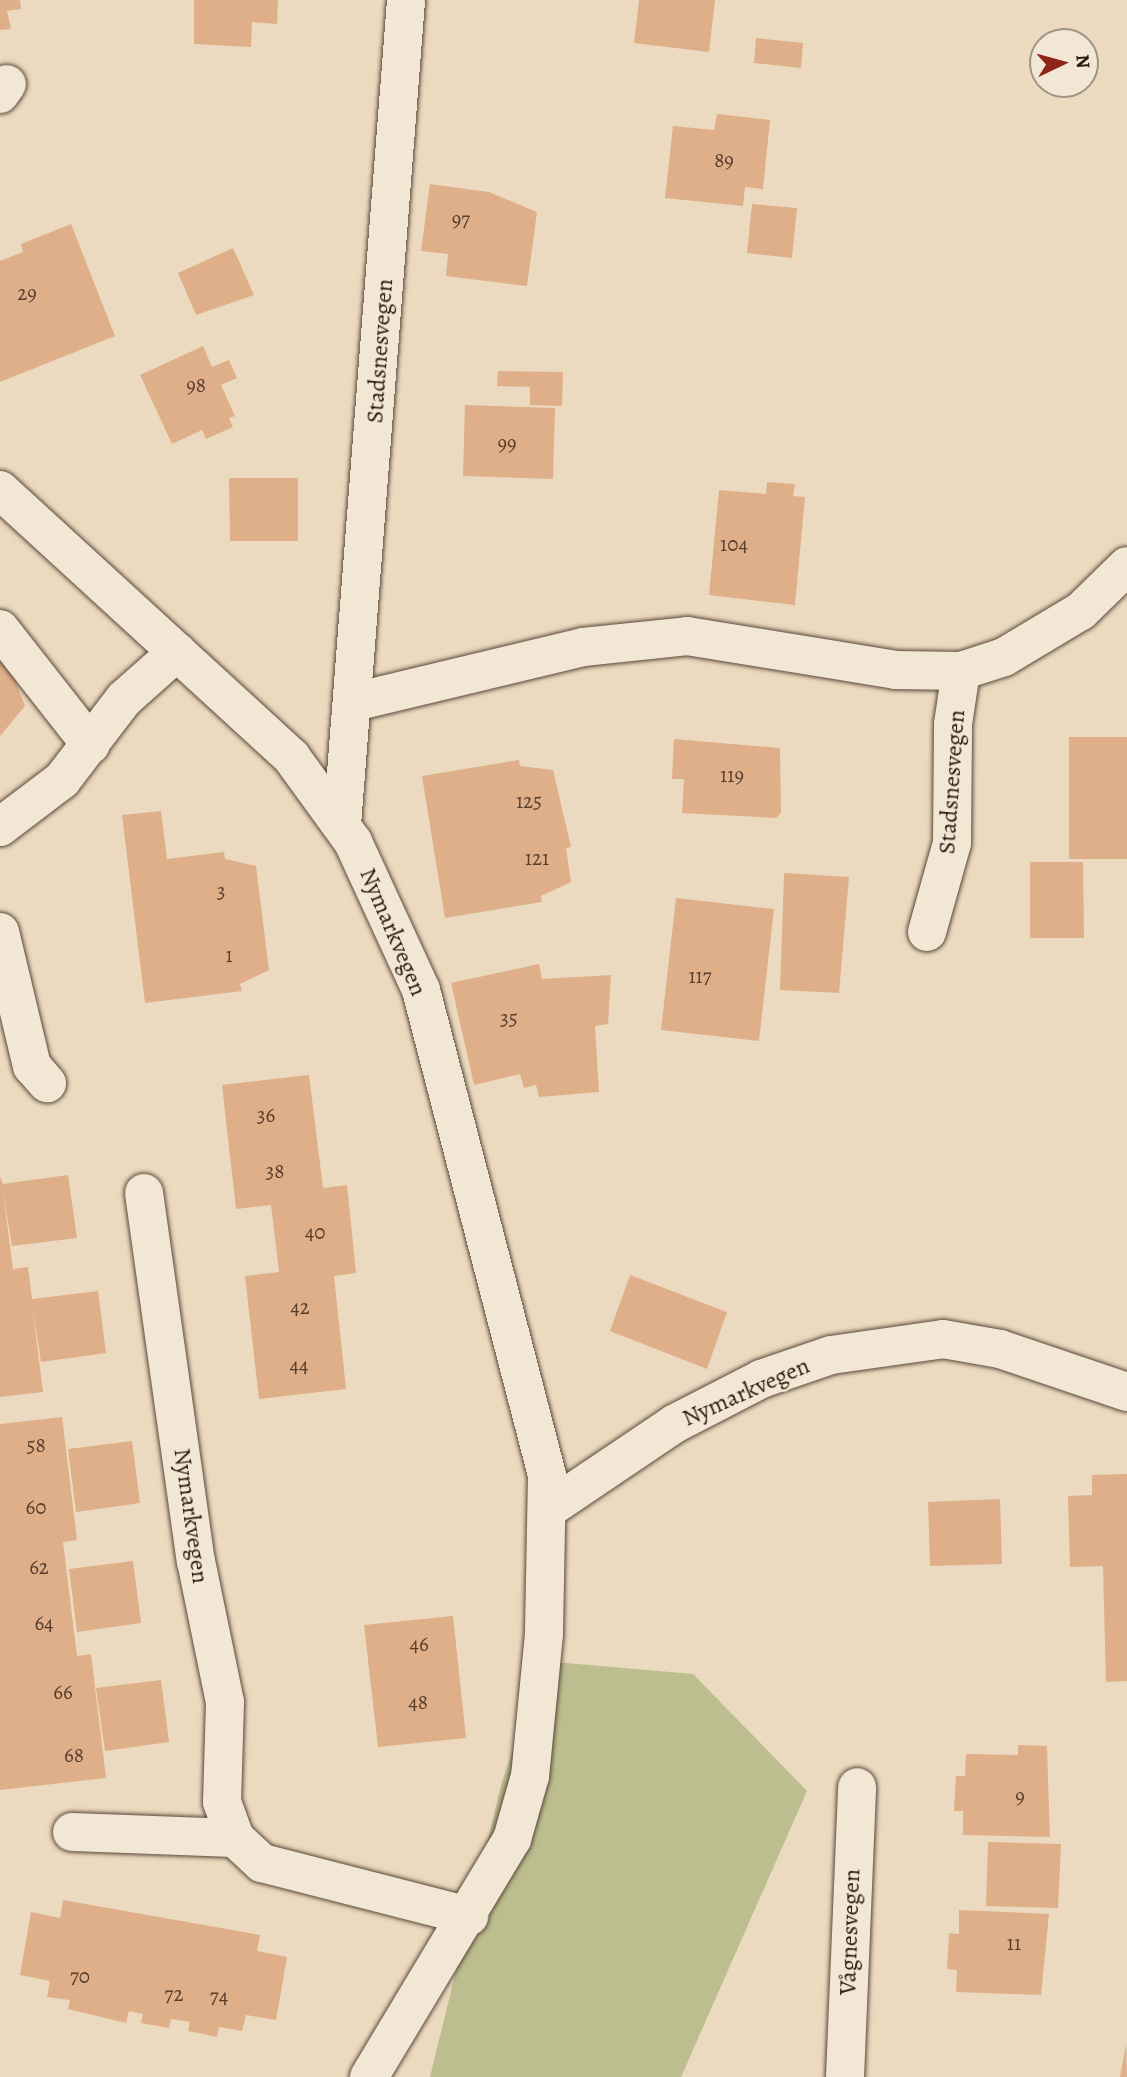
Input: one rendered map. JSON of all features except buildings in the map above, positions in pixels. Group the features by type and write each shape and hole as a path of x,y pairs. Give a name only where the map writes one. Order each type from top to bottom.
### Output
{"street":[{"name":"Stadsnesvegen","path":"342,825 354,702 406,0"},
{"name":"Nymarkvegen","path":"0,490 292,758 342,825 421,990 535,1424 548,1509 530,1776 512,1839 469,1916 369,2077"},
{"path":"354,702 639,638 687,636 896,670 961,671 1003,657 1081,611 1127,566"},
{"path":"0,629 91,745"},
{"path":"0,827 62,780 124,699 177,652"},
{"name":"Stadsnesvegen","path":"928,932 953,844 953,724 961,671"},
{"path":"0,932 32,1066 47,1083"},
{"name":"Nymarkvegen","path":"144,1193 196,1561 225,1702 222,1802 235,1838 262,1863 469,1916"},
{"name":"Nymarkvegen","path":"548,1509 674,1424 761,1380 831,1355 943,1339 1000,1349 1127,1392"},
{"name":"Vågnesvegen","path":"845,2077 857,1787"},
{"path":"72,1832 235,1838"}],"green space":[{"path":"543,1661 693,1674 807,1791 681,2077 430,2077 502,1782"}]}
